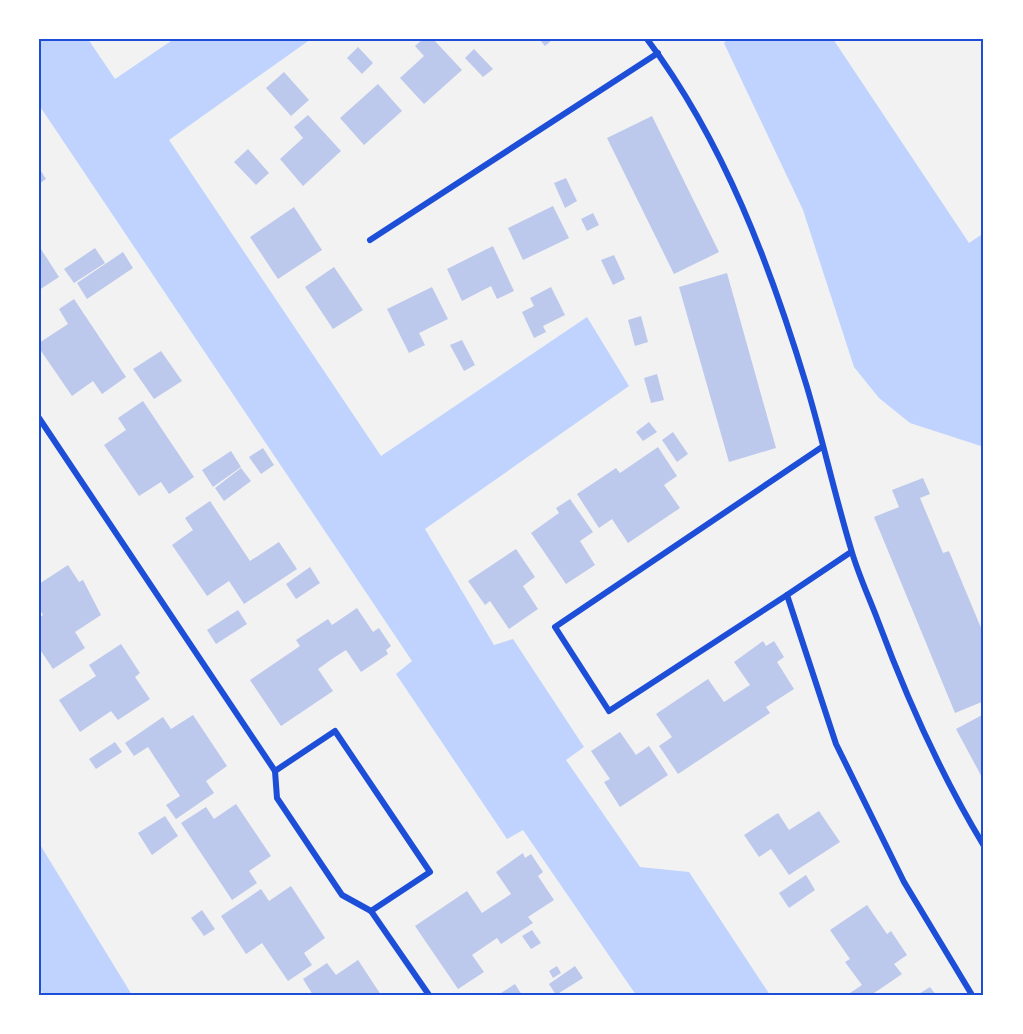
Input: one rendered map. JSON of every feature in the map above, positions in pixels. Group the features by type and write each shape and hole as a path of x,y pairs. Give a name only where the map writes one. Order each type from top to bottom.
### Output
{"street":[{"path":"647,39 711,139 767,265 807,389 851,552 895,669 961,809 984,846"},
{"path":"370,240 658,53"},
{"path":"39,418 275,771 277,798 342,895 371,910 429,995"},
{"path":"822,447 555,627 609,711 851,552"},
{"path":"787,595 836,744 904,882 972,995"},
{"path":"275,771 335,731 430,872 371,910"}],"water":[{"path":"39,39 88,39 115,79 174,39 311,39 169,140 381,456 587,317 629,386 425,529 494,645 513,639 584,747 566,760 640,867 689,872 770,995 636,995 523,830 507,839 396,674 412,661 39,105"},
{"path":"728,39 833,39 969,243 984,233 984,447 910,423 879,398 854,367 803,210 724,43"},
{"path":"39,843 132,995 44,995 39,987"}],"building":[{"path":"423,39 433,39 462,70 424,104 400,78 424,56 415,46"},
{"path":"539,39 553,39 545,46"},
{"path":"358,47 373,63 362,74 347,58"},
{"path":"474,49 493,69 483,77 465,58"},
{"path":"284,72 309,100 291,116 266,88"},
{"path":"378,84 402,111 364,145 340,118"},
{"path":"308,115 341,151 303,186 280,159 303,138 294,127"},
{"path":"652,116 719,252 674,274 607,138"},
{"path":"248,149 269,173 256,185 234,162"},
{"path":"39,168 46,179 39,184"},
{"path":"566,178 577,201 565,208 554,183"},
{"path":"553,206 569,238 523,260 508,228"},
{"path":"294,207 322,250 278,279 250,237"},
{"path":"593,213 599,225 587,231 581,219"},
{"path":"39,246 59,277 39,290"},
{"path":"493,246 514,291 497,299 491,286 462,301 447,269"},
{"path":"95,248 105,263 74,283 64,269"},
{"path":"123,252 133,268 87,299 77,283"},
{"path":"614,255 625,279 613,285 601,260"},
{"path":"334,267 363,310 333,329 305,287"},
{"path":"727,273 776,448 729,462 679,287"},
{"path":"432,287 448,319 419,333 425,345 409,353 387,309"},
{"path":"551,287 565,315 543,326 546,332 534,338 522,312 534,306 530,298"},
{"path":"74,299 126,377 102,394 93,381 72,396 39,348 39,343 68,324 59,309"},
{"path":"641,316 648,342 635,346 628,320"},
{"path":"462,340 475,365 464,371 450,345"},
{"path":"161,351 182,381 154,399 133,369"},
{"path":"657,374 664,400 651,403 644,378"},
{"path":"143,401 194,477 169,494 161,482 139,496 104,445 126,430 118,418"},
{"path":"649,422 657,432 643,441 636,432"},
{"path":"673,432 688,454 677,462 662,440"},
{"path":"658,447 677,476 664,485 680,508 628,543 612,519 599,528 577,494 616,468 620,473"},
{"path":"263,448 274,465 261,474 249,457"},
{"path":"231,451 241,467 213,487 202,470"},
{"path":"241,468 251,481 224,501 215,488"},
{"path":"923,478 930,494 920,498 943,553 949,551 984,635 984,701 955,713 874,517 899,507 892,490"},
{"path":"570,499 593,532 580,541 595,565 566,584 531,533 559,513 556,508"},
{"path":"210,501 250,561 279,542 297,569 244,604 229,581 207,596 172,545 193,530 185,518"},
{"path":"516,549 535,577 523,586 538,609 509,629 490,601 485,605 468,581"},
{"path":"68,565 79,582 83,580 101,615 75,632 85,648 53,669 39,648 39,618 43,615 39,608 39,584"},
{"path":"310,567 320,583 296,599 286,584"},
{"path":"357,608 373,632 379,628 391,646 386,650 388,654 361,672 346,650 332,659 318,669 333,691 281,726 250,680 300,646 296,640 328,619 332,625"},
{"path":"238,610 247,624 216,644 207,630"},
{"path":"763,641 766,646 774,641 784,657 777,662 794,689 766,707 770,713 678,774 659,746 672,737 656,714 708,679 724,702 750,685 734,662"},
{"path":"121,644 140,673 135,677 150,699 118,720 111,711 80,732 59,700 96,676 89,665"},
{"path":"984,714 984,781 956,729"},
{"path":"193,715 227,766 206,781 214,793 176,819 166,805 180,796 148,747 134,756 125,743 163,717 171,729"},
{"path":"620,732 636,755 649,746 668,775 620,807 604,782 610,779 591,751"},
{"path":"115,742 122,752 96,769 89,759"},
{"path":"236,804 271,856 249,871 257,883 232,900 181,823 206,807 214,819"},
{"path":"819,811 840,842 789,875 771,849 759,857 744,835 778,813 789,830"},
{"path":"165,816 178,836 152,855 138,833"},
{"path":"523,853 525,858 531,854 543,872 538,876 554,900 528,917 533,923 501,944 497,938 472,955 484,972 458,989 415,926 467,891 482,913 511,894 496,872"},
{"path":"806,875 815,890 789,908 779,893"},
{"path":"291,886 325,938 304,953 312,965 288,981 262,943 246,954 221,916 261,889 269,901"},
{"path":"867,905 887,934 891,931 907,955 894,964 902,974 871,995 847,995 862,985 845,962 850,959 830,930"},
{"path":"202,910 215,929 204,936 191,918"},
{"path":"532,930 541,943 531,949 522,936"},
{"path":"358,960 381,995 313,995 303,979 327,963 336,975"},
{"path":"557,966 561,973 553,978 549,971"},
{"path":"575,966 583,978 556,995 549,984"},
{"path":"515,984 522,995 498,995"},
{"path":"930,987 936,995 917,995"}]}
